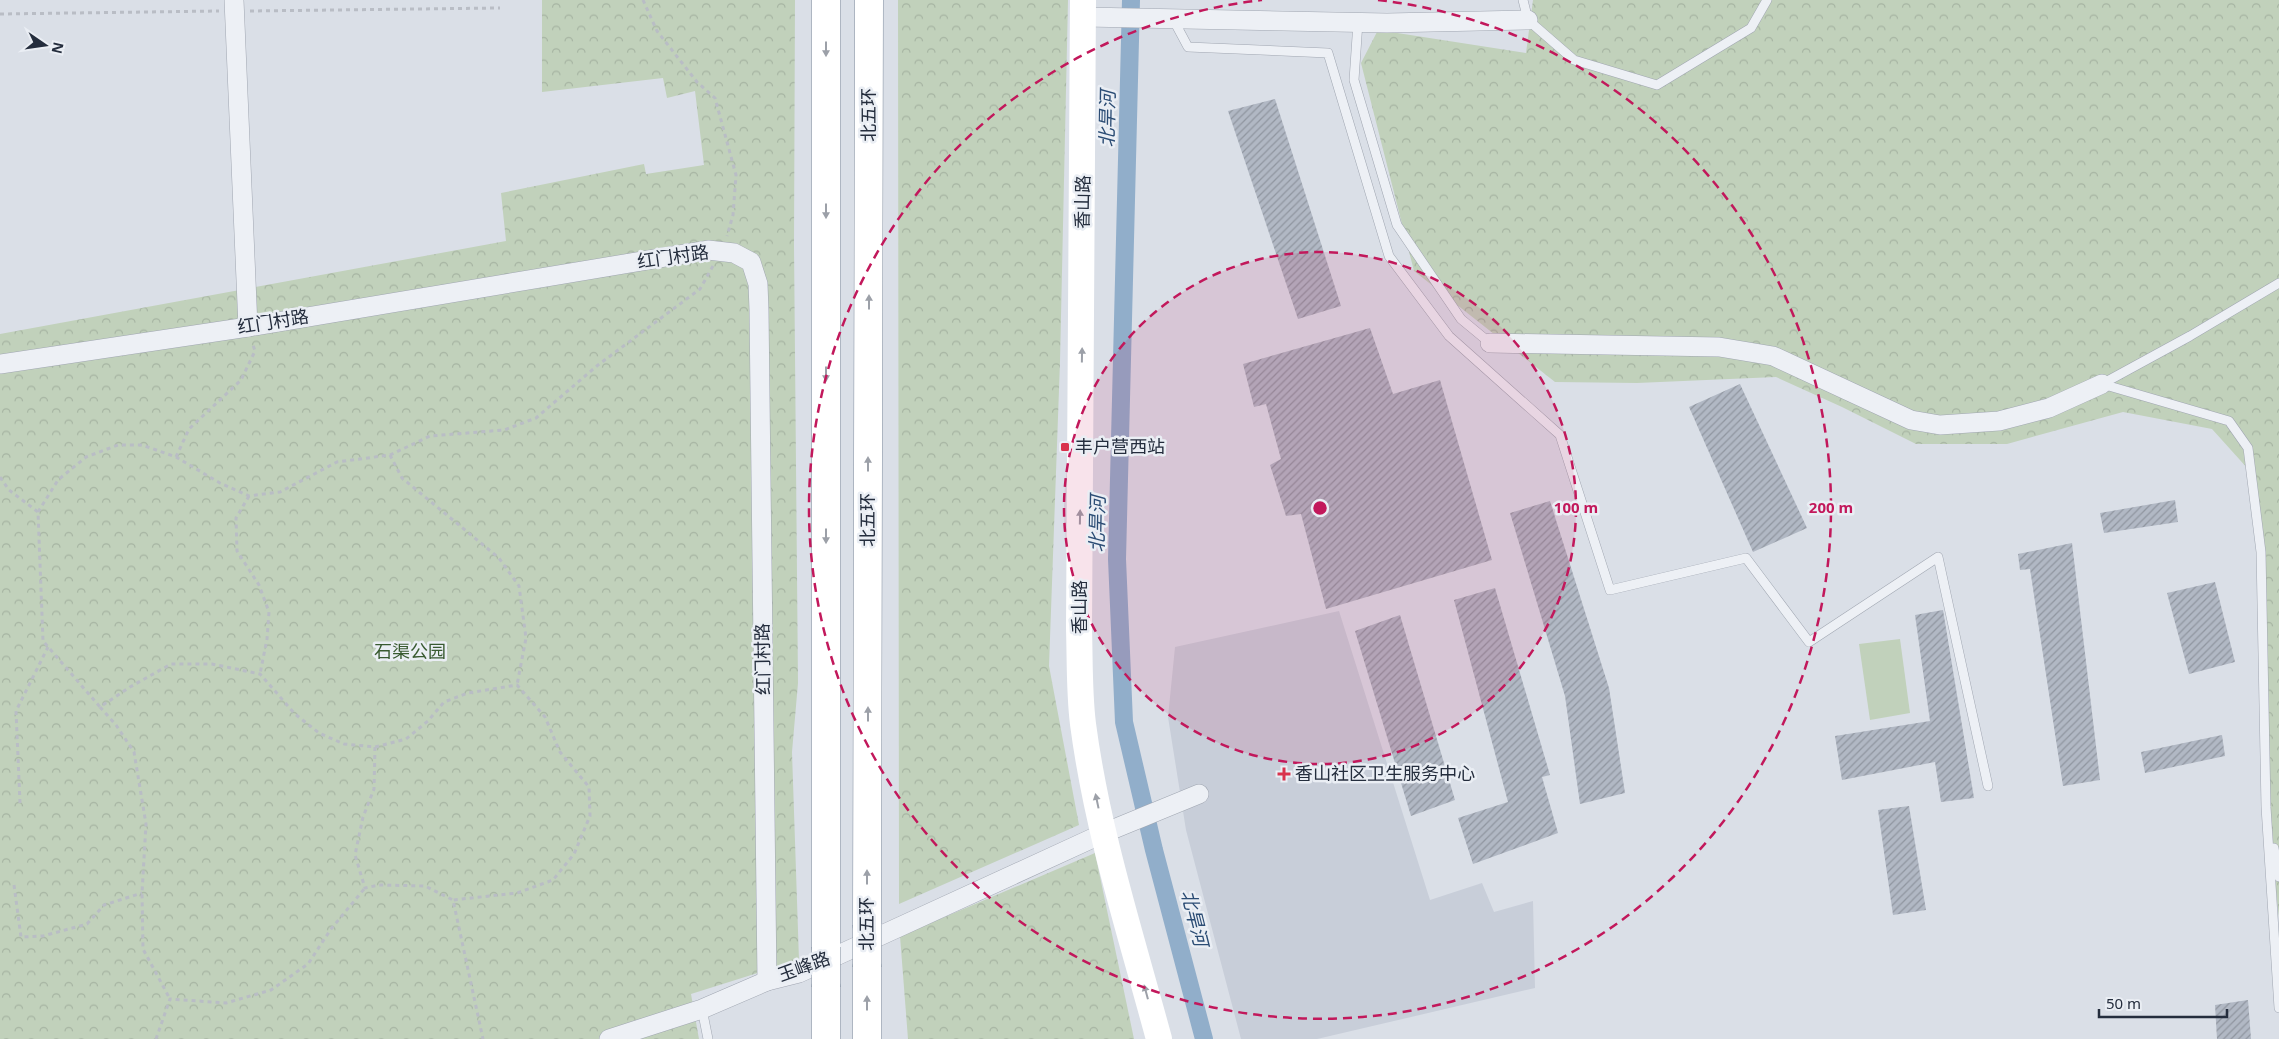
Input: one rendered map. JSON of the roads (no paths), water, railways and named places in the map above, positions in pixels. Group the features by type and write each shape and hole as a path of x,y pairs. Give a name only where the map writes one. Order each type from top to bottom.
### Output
{"highway":[{"path":"826,0 826,1039"},
{"name":"北五环","path":"867,1039 869,0"}],"street":[{"path":"234,0 248,327"},
{"path":"1086,6 1173,18 1358,22 1528,20"},
{"name":"香山路","path":"1086,6 1080,648 1082,722 1092,780 1115,829 1159,1039"},
{"name":"红门村路","path":"0,364 248,327 708,250 734,253 751,262 758,284 766,981"},
{"path":"1490,343 1719,348 1772,356 1911,420 1940,425 2000,421 2049,408 2102,384"},
{"name":"玉峰路","path":"609,1039 702,1009 766,981 799,973 1115,829 1199,794"}],"lane":[{"path":"1523,0 1528,20 1574,60 1658,85 1751,28 1767,0"},
{"path":"1173,18 1188,47 1328,53 1389,256 1449,336 1560,435 1610,590 1746,558 1809,642 1938,557 1988,786"},
{"path":"1358,22 1354,80 1396,225 1462,320 1490,343"},
{"path":"2102,384 2190,336 2279,282"},
{"path":"2102,384 2229,421 2248,448 2261,552 2266,806 2279,1008"},
{"path":"2266,806 2279,877"},
{"path":"702,1009 708,1039"}],"waterway":[{"name":"北旱河","path":"1131,0 1117,559 1124,722 1154,850 1204,1039"}],"place":[{"name":"丰户营西站","path":"1065,447"},
{"name":"香山社区卫生服务中心","path":"1284,774"}],"park label":[{"name":"石渠公园","path":"410,652"}]}
